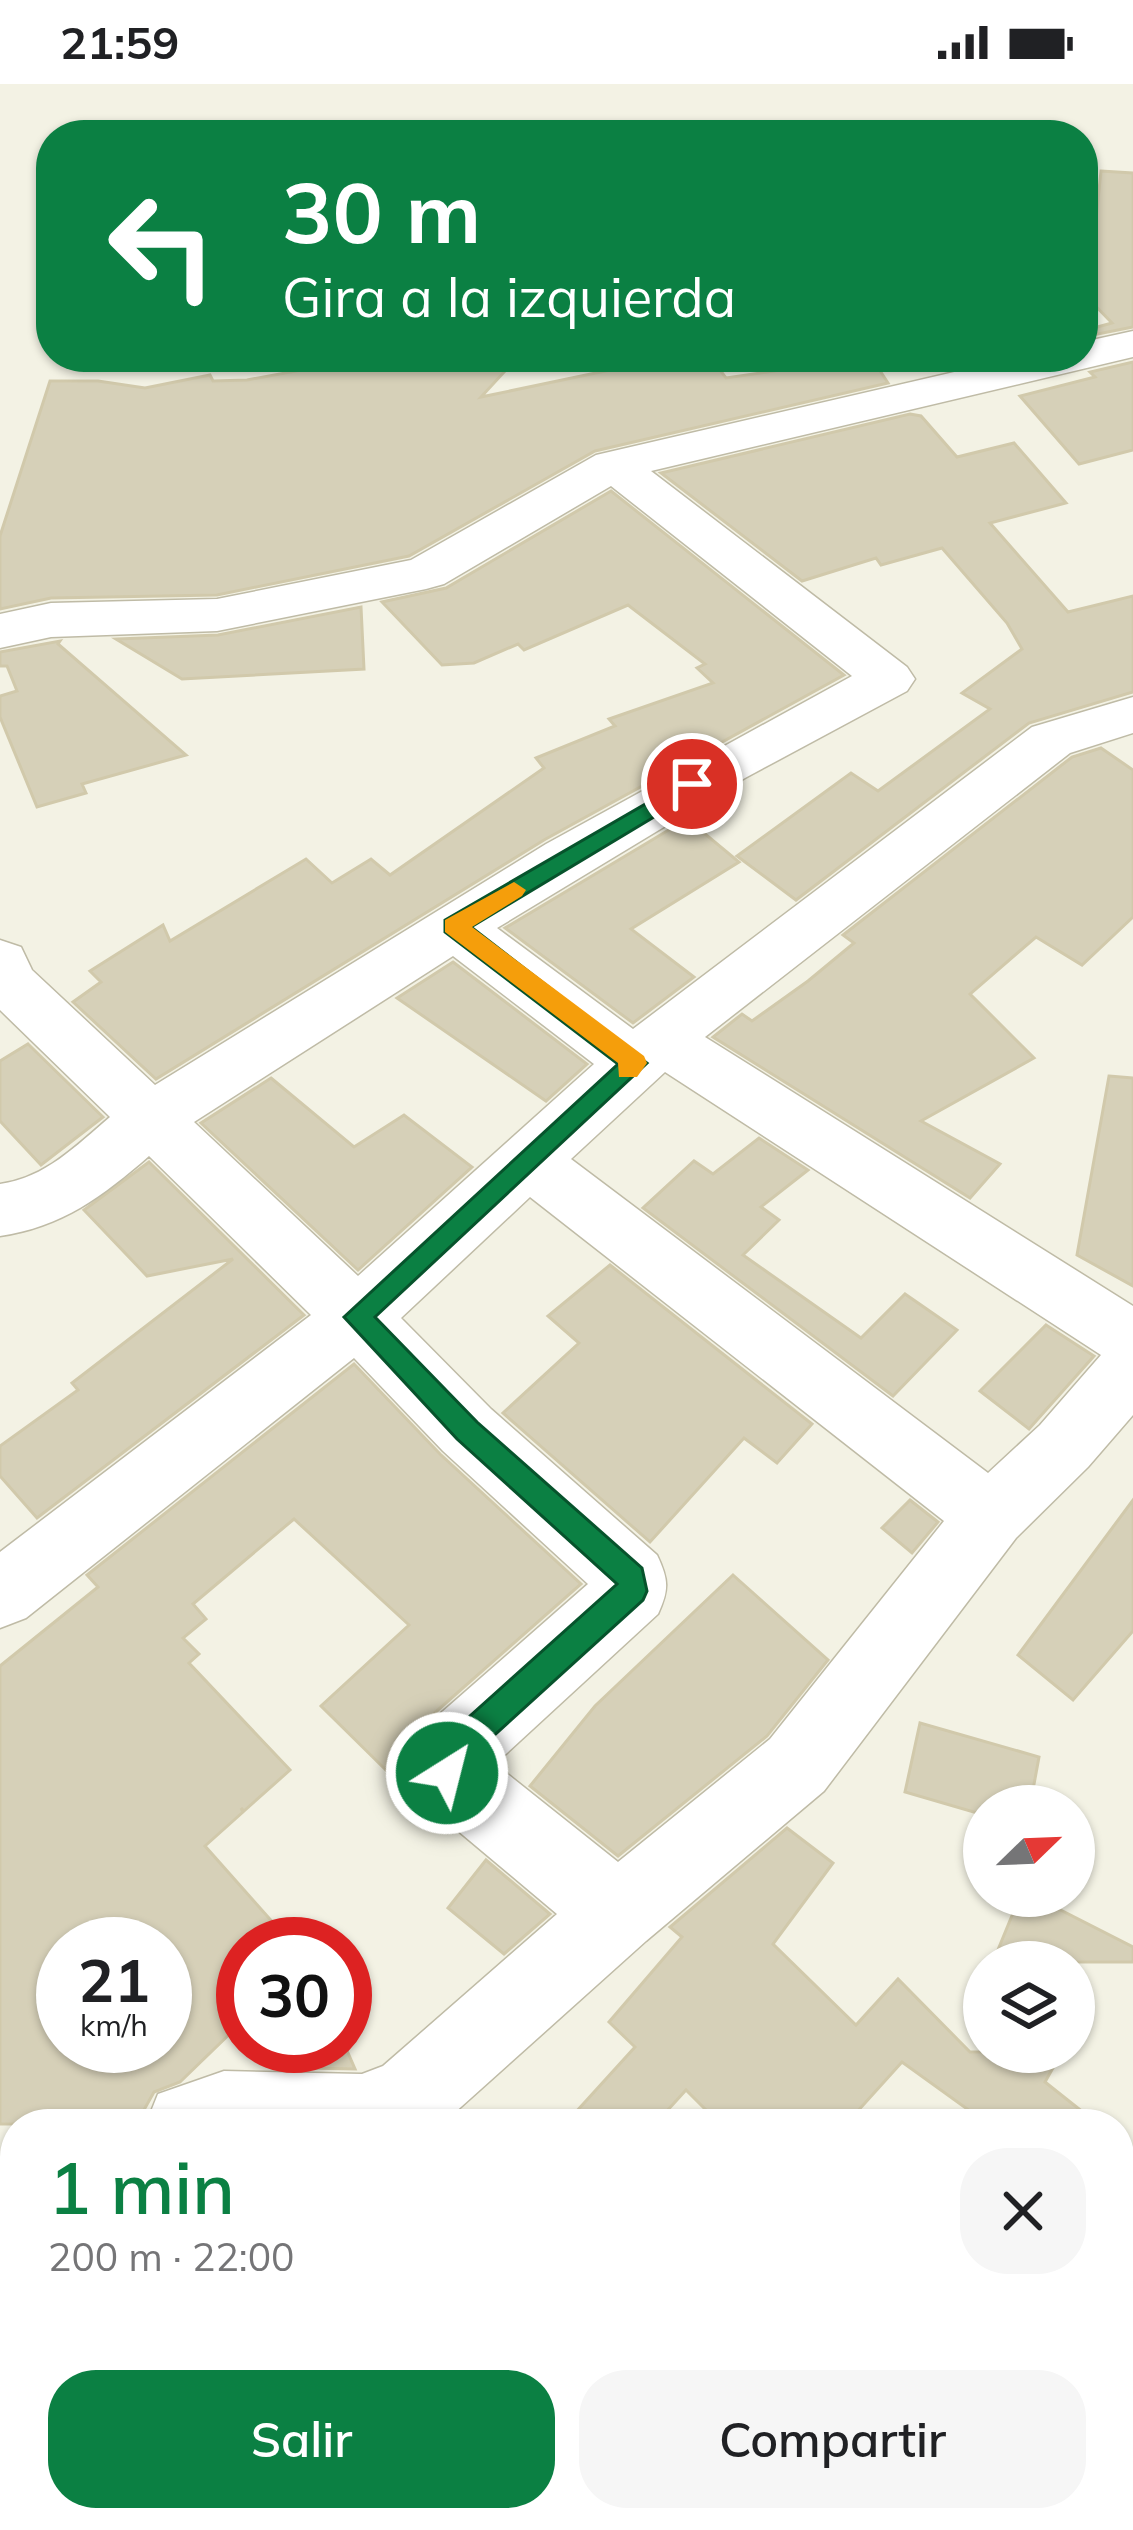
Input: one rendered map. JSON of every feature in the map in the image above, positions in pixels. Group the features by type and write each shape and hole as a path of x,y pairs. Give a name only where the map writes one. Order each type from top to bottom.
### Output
{"street":[{"path":"1098,352 1133,344"},
{"path":"0,631 51,620 217,615 426,573 613,465 1011,372"},
{"path":"0,1210 22,1209 70,1188 149,1121 454,926 771,737 889,679 613,465"},
{"path":"0,1595 357,1317 648,1051 1051,740 1133,715"},
{"path":"454,926 648,1051 1133,1341"},
{"path":"0,962 8,982 149,1121 357,1317 467,1430 632,1578 632,1591 452,1753 447,1773 618,1913"},
{"path":"528,1161 991,1516"},
{"path":"379,2109 412,2095 618,1913 797,1766 991,1516 1064,1446 1133,1366"}],"building":[{"path":"1101,171 1133,173 1133,327 1098,334 1098,327 1112,323 1098,309"},
{"path":"1133,362 1133,450 1079,464 1020,396 1095,377 1090,372"},
{"path":"290,372 504,372 481,397 600,372 721,372 726,378 767,372 881,372 888,383 595,451 409,556 217,595 51,598 0,609 0,536 50,381 145,388 210,375 213,381"},
{"path":"910,414 921,416 957,457 1014,443 1066,503 990,523 1068,612 1133,596 1133,692 1029,723 796,900 737,856 851,773 878,791 990,709 962,693 1022,649 1007,623 942,548 881,565 876,558 802,581 661,473"},
{"path":"611,491 844,675 544,840 156,1079 73,1002 101,982 90,971 163,925 170,941 306,859 332,883 371,859 390,875 544,768 536,758 615,726 609,719 713,683 697,668 705,664 628,605 524,650 518,644 474,663 442,665 382,602 446,588"},
{"path":"361,607 364,669 182,679 116,639 218,635"},
{"path":"60,641 186,755 82,784 86,793 37,807 0,717 0,696 17,691 7,666 0,666 0,652"},
{"path":"1101,748 1133,770 1133,917 1082,965 1036,937 970,994 1034,1058 921,1121 1000,1164 970,1198 713,1037 742,1014 752,1021 808,981 854,943 843,935 1072,757"},
{"path":"687,819 739,862 631,929 694,977 633,1023 505,928"},
{"path":"453,962 587,1064 546,1101 397,998"},
{"path":"28,1044 103,1117 41,1165 0,1121 0,1061"},
{"path":"1109,1076 1133,1078 1133,1286 1077,1255"},
{"path":"271,1078 354,1147 404,1115 472,1167 358,1270 201,1123"},
{"path":"759,1138 808,1170 761,1207 779,1220 743,1255 861,1338 905,1294 957,1330 893,1396 643,1208 694,1161 713,1174"},
{"path":"149,1162 304,1315 37,1518 0,1476 0,1446 78,1390 72,1383 233,1259 147,1276 84,1210"},
{"path":"610,1265 812,1424 777,1463 744,1438 650,1542 503,1413 579,1343 548,1316"},
{"path":"1046,1325 1094,1356 1029,1429 980,1391"},
{"path":"354,1364 440,1454 581,1584 422,1724 407,1764 393,1777 321,1706 409,1625 294,1519 193,1604 206,1619 183,1638 199,1654 189,1663 290,1770 244,1811 241,1808 243,1812 205,1846 268,1917 216,1917 216,2047 192,2070 192,1917 36,1917 36,2073 189,2073 154,2092 144,2109 0,2109 0,1666 98,1587 87,1575"},
{"path":"910,1500 938,1522 912,1553 882,1528"},
{"path":"1133,1500 1133,1631 1073,1700 1018,1655"},
{"path":"733,1575 828,1660 767,1736 618,1856 530,1786 595,1706"},
{"path":"920,1723 1039,1757 1034,1785 963,1785 963,1809 905,1792"},
{"path":"787,1828 833,1863 773,1944 856,2025 898,1979 963,2045 963,2073 1050,2073 1045,2082 1079,2109 967,2109 902,2062 860,2109 705,2109 686,2090 669,2109 579,2109 635,2047 609,2022 682,1937 670,1927"},
{"path":"486,1860 550,1914 504,1954 448,1908"},
{"path":"1011,1917 1074,1917 1133,1947 1133,1962 1095,1962 1095,1941 1002,1941"}],"slow traffic":[{"path":"514,890 454,926 603,1035 635,1063 628,1070"}],"route":[{"path":"447,1773 452,1753 632,1591 632,1578 467,1430 357,1317 635,1063 454,926 692,784"}]}
